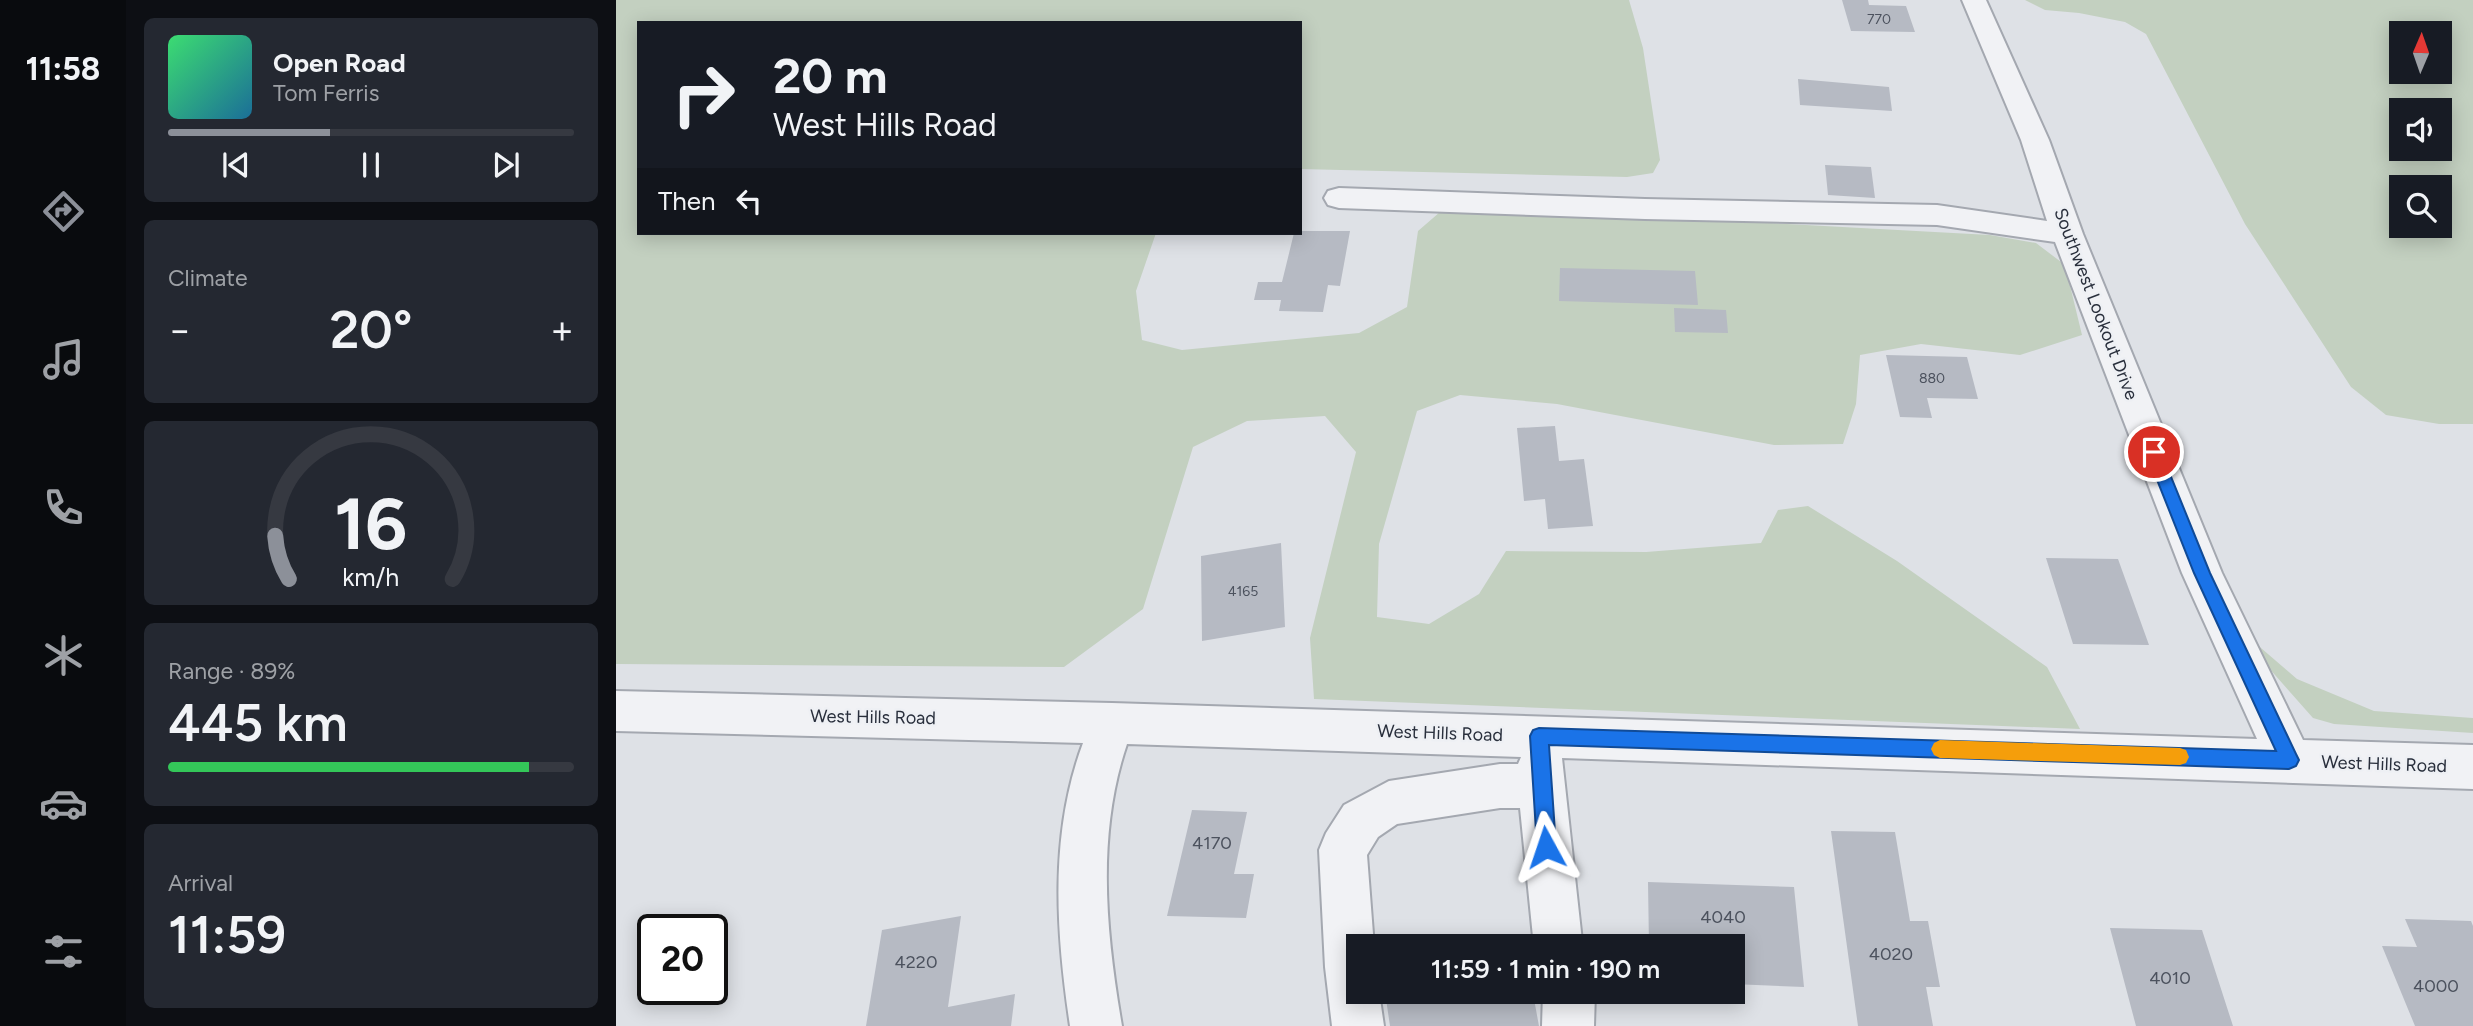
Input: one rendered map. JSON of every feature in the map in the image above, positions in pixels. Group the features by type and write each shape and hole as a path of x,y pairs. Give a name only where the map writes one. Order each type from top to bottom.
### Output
{"street":[{"name":"Southwest Lookout Drive","path":"1974,0 2035,140 2067,234 2202,573 2289,760"},
{"path":"1339,198 1645,209 1937,215 2067,234"},
{"name":"West Hills Road","path":"616,711 1112,723 2473,767"},
{"path":"1096,1026 1086,974 1083,862 1089,798 1112,723"},
{"path":"1539,736 1555,934"},
{"path":"1359,1026 1350,967 1343,850 1361,821 1390,803 1500,786 1542,787"},
{"path":"1568,1026 1569,1004"}],"green space":[{"path":"616,0 1629,0 1643,48 1660,160 1653,173 1627,177 1302,169 1302,21 637,21 637,235 1155,235 1136,291 1142,340 1182,350 1359,333 1407,307 1418,231 1440,212 1515,209 1990,235 2036,243 2065,265 2082,335 2020,355 1921,344 1860,355 1856,404 1843,444 1774,445 1557,404 1460,395 1417,411 1379,544 1377,617 1429,624 1479,594 1506,551 1646,552 1761,543 1778,510 1808,506 1897,561 2047,667 2080,729 1314,699 1310,638 1356,452 1325,416 1247,421 1193,447 1143,609 1064,667 616,664"},
{"path":"2025,0 2473,0 2473,424 2439,424 2386,415 2351,387 2245,224 2146,34 2125,22 2045,10"},
{"path":"2254,642 2297,679 2374,711 2473,718 2473,733 2334,724 2313,718 2268,667"}],"building":[{"path":"1842,0 1868,0 1869,5 1906,6 1915,32 1851,31"},
{"path":"1798,79 1889,87 1892,111 1800,105"},
{"path":"1825,165 1871,167 1875,198 1828,195"},
{"path":"1302,231 1350,231 1340,286 1328,285 1323,312 1279,311 1281,300 1254,300 1258,282 1282,282 1294,235 1302,235"},
{"path":"1560,268 1695,271 1698,305 1559,301"},
{"path":"1674,308 1726,310 1728,333 1675,332"},
{"path":"1886,355 1967,357 1978,399 1927,398 1932,418 1900,417"},
{"path":"1555,426 1559,461 1584,459 1593,526 1548,529 1545,499 1524,501 1517,428"},
{"path":"1281,543 1285,627 1202,641 1201,556"},
{"path":"2046,558 2118,559 2149,645 2073,644"},
{"path":"1192,810 1247,812 1234,874 1254,874 1246,918 1167,916"},
{"path":"1831,831 1895,832 1910,921 1928,921 1940,987 1926,987 1933,1026 1858,1026"},
{"path":"1648,882 1794,887 1804,987 1745,985 1745,934 1649,934"},
{"path":"961,916 948,1007 1015,994 1011,1026 866,1026 882,930"},
{"path":"2405,919 2471,921 2473,1026 2415,1026 2382,946 2417,947"},
{"path":"2110,928 2202,930 2233,1026 2136,1026"},
{"path":"1387,1004 1535,1004 1539,1026 1390,1026"}],"slow traffic":[{"path":"1940,749 2180,757"}],"route":[{"path":"1546,847 1539,736 2289,760 2202,573 2154,452"}]}
